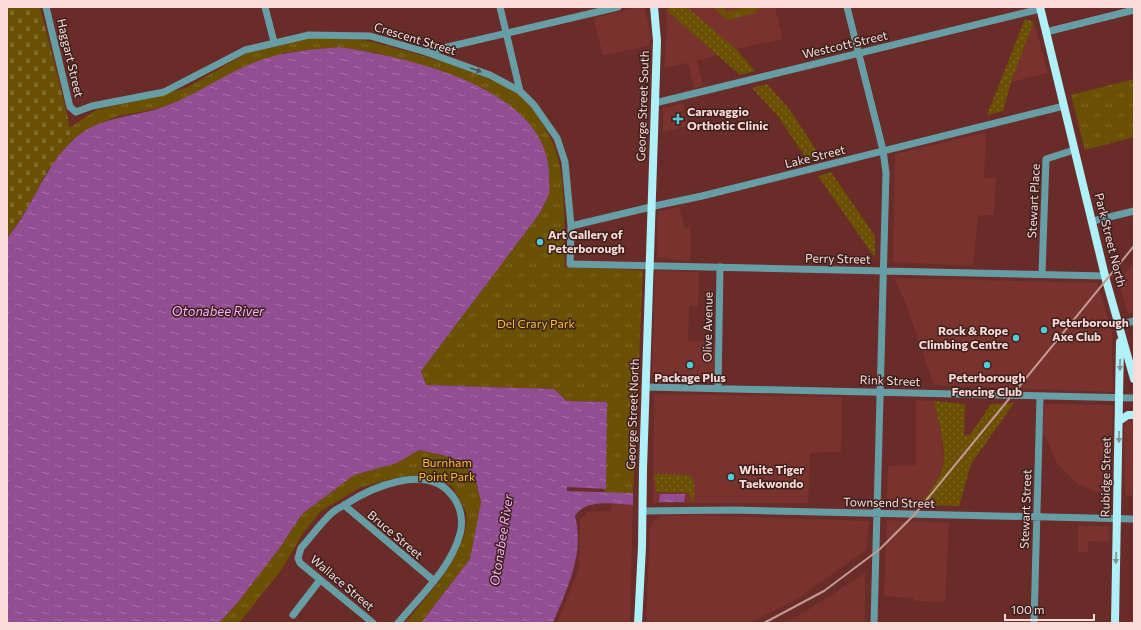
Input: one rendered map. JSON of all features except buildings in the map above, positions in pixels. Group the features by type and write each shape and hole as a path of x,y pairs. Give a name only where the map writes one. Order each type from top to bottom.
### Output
{"main road":[{"name":"George Street South","path":"651,207 657,41 654,7"},
{"name":"Park Street North","path":"1040,8 1074,150 1134,379"},
{"name":"George Street North","path":"638,623 643,511 651,207"},
{"name":"Rubidge Street","path":"1115,623 1120,328"},
{"path":"1119,422 1128,415 1134,415"}],"street":[{"name":"Haggart Street","path":"46,7 70,107 76,112"},
{"path":"265,7 274,42"},
{"path":"500,7 520,91"},
{"path":"426,52 618,7"},
{"path":"847,7 883,150 886,173 874,623"},
{"name":"Westcott Street","path":"655,103 1040,8"},
{"path":"1046,32 1134,10"},
{"name":"Crescent Street","path":"76,112 92,106 164,92 245,50 309,34 370,36 426,52 490,76 520,91 534,105 557,138 565,162 571,226 570,264"},
{"name":"Lake Street","path":"571,226 702,196 1064,106"},
{"name":"Stewart Place","path":"1042,274 1046,159 1074,150"},
{"path":"1093,221 1134,211"},
{"name":"Perry Street","path":"570,264 1106,276"},
{"name":"Olive Avenue","path":"718,388 720,267"},
{"path":"1120,328 1134,321"},
{"name":"Rink Street","path":"646,387 1134,398"},
{"name":"Stewart Street","path":"1034,623 1040,397"},
{"path":"344,505 360,495 407,480 427,480 440,484 446,489 460,509 461,528 451,556 434,580 398,623"},
{"name":"Wallace Street","path":"344,505 337,508 301,548 298,558 300,563 373,623"},
{"name":"Bruce Street","path":"344,505 434,580"},
{"name":"Townsend Street","path":"643,511 1134,519"},
{"path":"293,615 320,580"}],"shaded area":[{"path":"640,7 645,9 651,35 649,46 603,55 593,18"},
{"path":"687,7 775,7 783,39 736,49"},
{"path":"666,10 717,55 697,61 703,86 694,88 688,63 664,68 667,29"},
{"path":"1034,22 1048,73 1011,82"},
{"path":"683,103 688,126 663,132 663,108"},
{"path":"986,132 984,178 996,178 994,215 978,215 973,266 893,262 895,154"},
{"path":"679,207 685,228 691,228 690,261 657,258 658,211"},
{"path":"1134,263 1134,312 1128,314 1118,280"},
{"path":"655,271 699,272 698,306 689,306 688,341 717,342 716,382 652,381"},
{"path":"894,278 1097,283 1112,332 1113,392 934,385 906,304"},
{"path":"654,394 842,397 841,452 810,453 808,503 653,503"},
{"path":"916,400 934,401 942,440 943,466 934,485 919,505 887,503 888,466 916,465"},
{"path":"1044,404 1113,405 1110,497 1078,484 1057,463 1043,432"},
{"path":"1134,420 1134,496 1125,495 1124,421"},
{"path":"612,504 633,505 630,623 557,623 579,569 580,520 587,512 611,511"},
{"path":"690,515 869,521 866,550 796,600 749,623 646,623 650,527 655,519 662,516"},
{"path":"887,520 949,523 945,602 914,601 914,598 884,596"},
{"path":"1078,526 1109,526 1109,542 1089,541 1088,552 1078,552"},
{"path":"865,573 865,623 783,623 800,615"}],"green space":[{"path":"7,7 40,7 66,109 72,141 48,170 26,211 7,238"},
{"path":"670,7 687,7 736,49 755,71 740,75 666,10"},
{"path":"713,7 724,7 725,12 746,7 768,7 755,10 756,13 727,20"},
{"path":"1025,19 1034,22 1011,82 1003,111 987,115"},
{"name":"Del Crary Park","path":"338,36 379,44 447,63 488,77 512,88 526,101 540,120 551,140 558,158 561,170 563,197 565,267 643,270 633,493 604,493 607,402 567,401 554,389 426,385 420,371 540,213 548,196 485,89 403,60 376,53 339,47 284,53 221,79 189,97 164,107 116,117 83,132 72,141 69,128 96,110 165,94 188,87 245,54 271,45 300,39"},
{"path":"1134,79 1134,137 1085,150 1071,95"},
{"path":"767,84 790,110 820,156 807,160 778,116 752,88"},
{"path":"831,172 875,236 875,258 818,176"},
{"path":"934,401 965,404 964,435 970,435 991,404 1014,403 971,464 959,506 919,505 940,476 943,465 943,442"},
{"name":"Burnham Point Park","path":"419,450 451,457 466,465 475,478 481,502 470,559 421,623 405,623 446,572 462,542 466,527 465,510 452,486 424,475 399,477 361,487 321,511 303,533 282,569 239,623 219,623 281,546 302,514 354,475 397,463"},
{"path":"654,474 690,475 694,482 694,501 690,502 692,498 687,492 656,492"}],"water":[{"name":"Otonabee River","path":"339,47 400,59 435,69 469,82 500,98 525,119 542,145 549,175 549,194 540,213 421,371 426,385 554,389 567,401 607,402 606,489 567,487 567,491 633,493 633,505 609,503 593,504 580,510 575,516 578,530 576,557 569,584 553,623 421,623 470,559 481,502 475,477 466,465 451,457 419,450 397,463 354,475 302,514 281,546 238,602 219,623 7,623 7,238 24,214 54,163 73,140 83,132 106,121 166,106 258,61 298,51"},
{"path":"660,494 685,494 684,502 659,502"}],"railway":[{"path":"764,623 824,591 880,549 915,514 1134,246"}],"place":[{"name":"Caravaggio Orthotic Clinic","path":"678,119"},
{"name":"Art Gallery of Peterborough","path":"540,242"},
{"name":"Peterborough Axe Club","path":"1044,330"},
{"name":"Rock & Rope Climbing Centre","path":"1016,338"},
{"name":"Package Plus","path":"690,365"},
{"name":"Peterborough Fencing Club","path":"987,365"},
{"name":"White Tiger Taekwondo","path":"731,477"}]}
